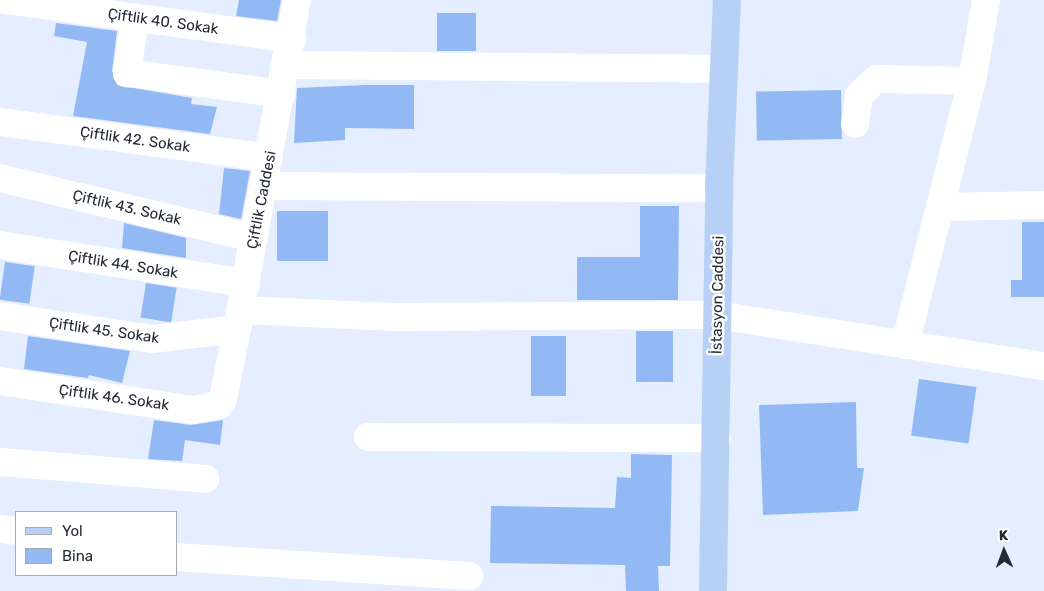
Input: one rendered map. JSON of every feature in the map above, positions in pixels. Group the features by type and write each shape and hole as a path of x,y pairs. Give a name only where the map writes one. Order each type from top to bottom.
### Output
{"main road":[{"name":"İstasyon Caddesi","path":"713,591 717,438 719,188 727,0"}],"street":[{"name":"Çiftlik 40. Sokak","path":"5,0 292,39"},
{"name":"Çiftlik Caddesi","path":"224,399 282,94 297,0"},
{"path":"905,345 972,81 986,0"},
{"path":"135,18 127,73 282,94"},
{"path":"287,66 724,69"},
{"path":"855,124 859,95 876,79 972,81"},
{"name":"Çiftlik 42. Sokak","path":"0,122 269,158"},
{"name":"Çiftlik 43. Sokak","path":"0,178 254,238"},
{"path":"264,186 719,188"},
{"path":"940,207 1044,205"},
{"name":"Çiftlik 44. Sokak","path":"0,244 246,283"},
{"name":"Çiftlik 45. Sokak","path":"0,316 152,339 239,320 717,315 1044,366"},
{"name":"Çiftlik 46. Sokak","path":"0,382 193,410 214,409 224,399"},
{"path":"368,437 717,438"},
{"path":"0,462 205,479"},
{"path":"0,529 15,531"},
{"path":"178,557 469,576"}],"building":[{"path":"239,0 281,0 277,21 236,16"},
{"path":"437,13 476,13 476,51 437,51"},
{"path":"56,23 117,31 112,71 117,85 192,98 191,104 217,107 210,134 73,116 87,42 54,36"},
{"path":"414,85 414,129 345,128 345,140 294,143 297,88"},
{"path":"841,90 842,139 757,140 756,91"},
{"path":"224,168 250,171 241,219 219,214"},
{"path":"640,206 679,206 678,300 577,300 577,257 640,257"},
{"path":"277,211 328,211 328,261 277,261"},
{"path":"1022,222 1044,222 1044,297 1011,297 1011,280 1022,280"},
{"path":"124,223 186,238 186,258 122,248"},
{"path":"5,262 35,266 29,304 0,300"},
{"path":"146,283 177,288 171,322 141,318"},
{"path":"636,331 673,331 673,382 636,382"},
{"path":"28,336 130,351 122,383 89,375 88,378 24,369"},
{"path":"531,336 566,336 566,396 531,396"},
{"path":"919,379 976,387 969,444 911,435"},
{"path":"856,402 857,468 864,468 858,511 763,515 759,405"},
{"path":"154,420 191,425 223,420 220,445 185,440 182,461 148,459"},
{"path":"631,454 672,455 670,566 658,566 659,591 626,591 625,565 490,563 491,506 615,508 617,477 631,478"}]}
